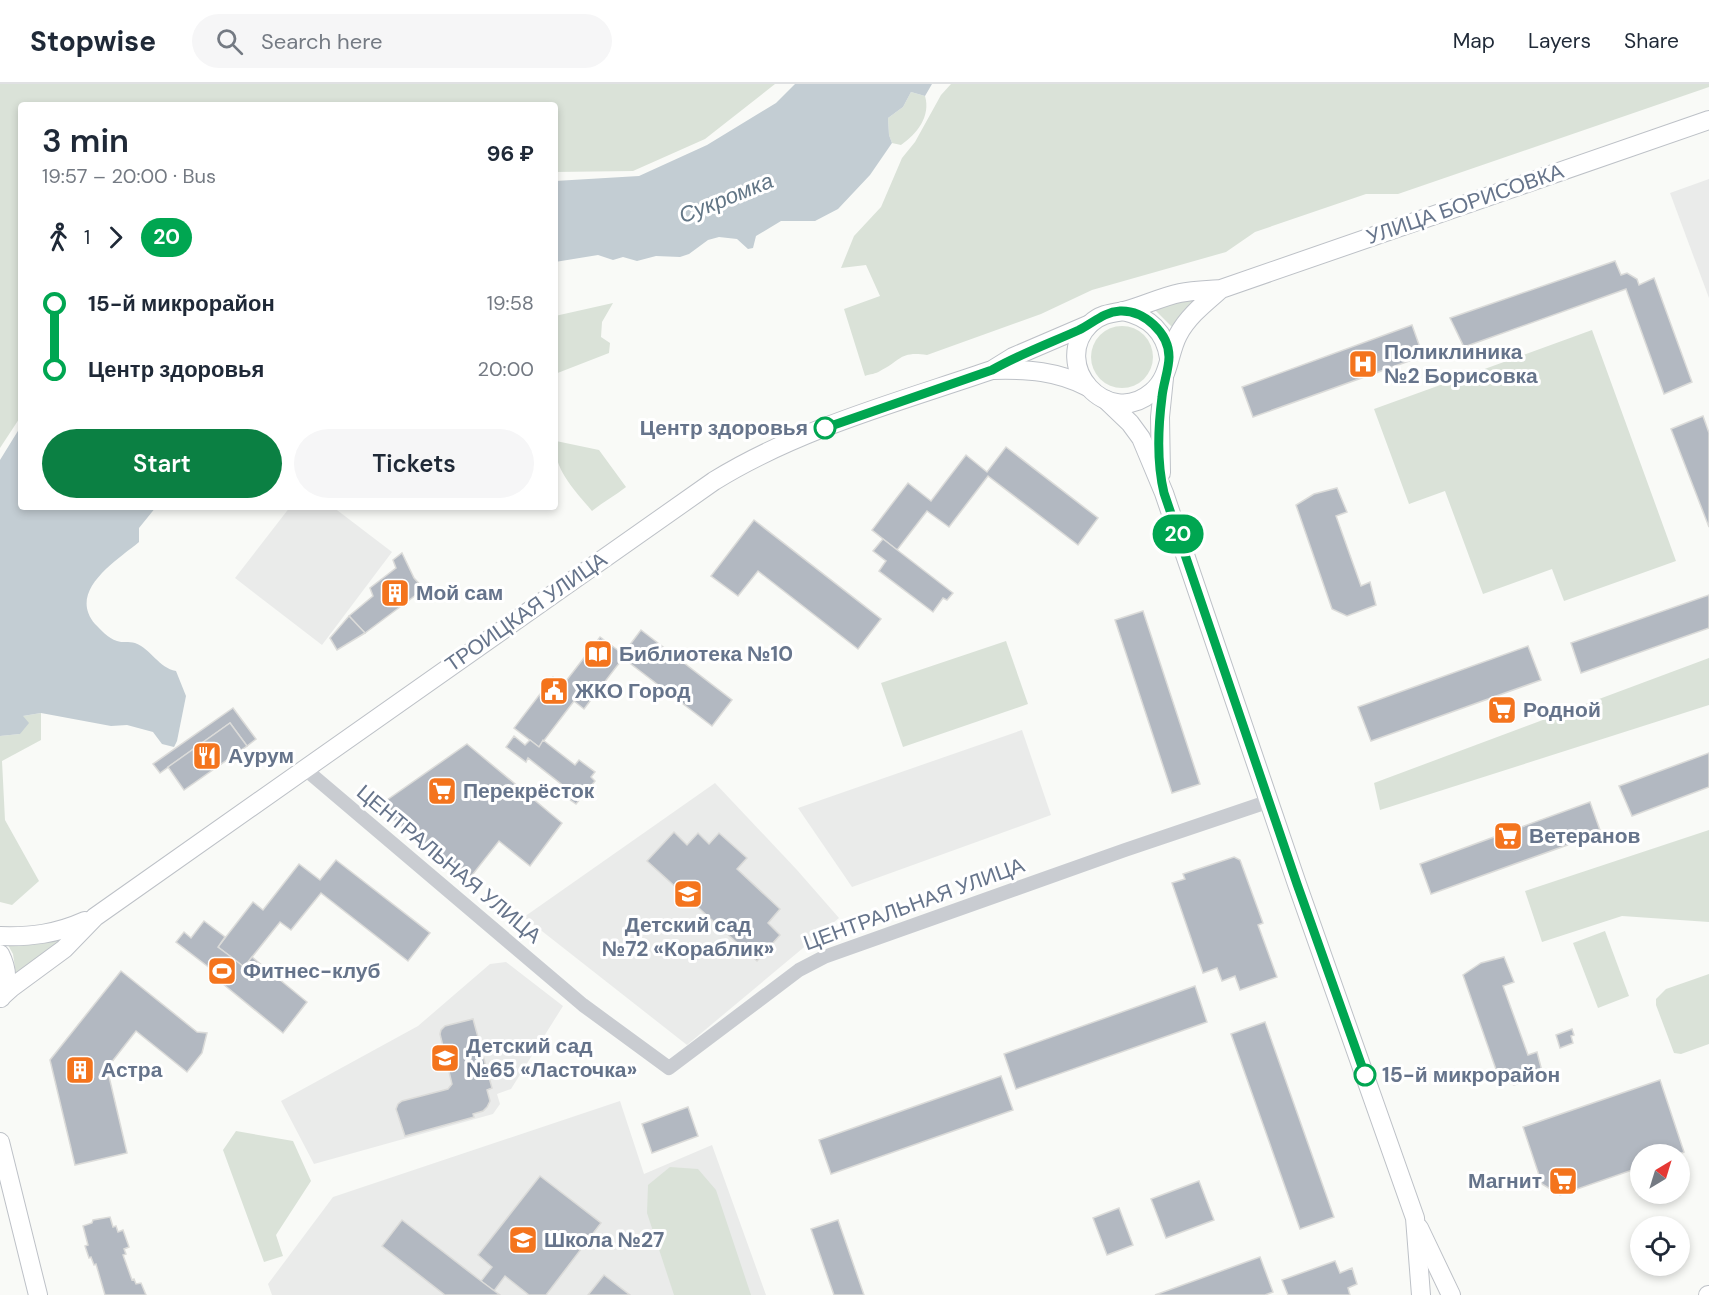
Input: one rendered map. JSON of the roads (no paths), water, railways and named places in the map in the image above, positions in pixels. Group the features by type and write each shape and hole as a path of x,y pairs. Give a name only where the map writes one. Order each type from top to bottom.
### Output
{"street":[{"name":"УЛИЦА БОРИСОВКА","path":"1221,289 1709,120"},
{"path":"1221,289 1181,293 1104,315 1090,324 1077,350 1078,369 1088,387 1106,400 1142,438 1164,493 1297,884 1415,1218 1451,1295"},
{"path":"1164,493 1161,471 1160,417 1169,358 1179,334 1193,314 1221,289"},
{"path":"1123,311 1136,314 1154,325 1165,341 1169,358"},
{"name":"ТРОИЦКАЯ УЛИЦА","path":"95,917 648,526 738,466 836,424 992,370 1013,357 1090,324"},
{"name":"ТРОИЦКАЯ УЛИЦА","path":"992,370 1045,371 1088,387"},
{"path":"1106,400 1123,402 1143,398 1151,393 1165,376"},
{"name":"ЦЕНТРАЛЬНАЯ УЛИЦА","path":"305,769 583,1005 669,1068 799,970 824,957 1270,801"},
{"path":"0,936 47,935 66,930 95,917"},
{"path":"1,999 63,949 95,917"},
{"path":"0,954 6,968 7,978 1,999"},
{"path":"0,1142 38,1295"},
{"path":"1415,1218 1421,1295"}],"water":[{"name":"Сукромка","path":"795,84 932,84 925,96 911,92 903,107 888,118 892,143 870,175 838,209 815,221 781,221 756,236 753,248 748,249 737,239 719,237 708,240 689,254 680,257 656,256 637,261 623,257 613,260 598,255 558,262 558,181 639,176 707,145 776,103"},
{"path":"18,431 18,510 154,510 139,528 139,542 98,578 87,600 88,612 95,624 108,636 117,641 133,642 141,646 165,666 176,671 186,696 174,747 162,744 153,732 127,725 111,726 41,713 23,716 29,723 20,734 0,736 0,460"}],"place":[{"name":"Поликлиника №2 Борисовка","path":"1363,364"},
{"name":"Центр здоровья","path":"825,428"},
{"name":"Мой сам","path":"395,593"},
{"name":"Библиотека №10","path":"598,654"},
{"name":"ЖКО Город","path":"554,691"},
{"name":"Родной","path":"1502,710"},
{"name":"Аурум","path":"207,756"},
{"name":"Перекрёсток","path":"442,791"},
{"name":"Ветеранов","path":"1508,836"},
{"name":"Детский сад №72 «Кораблик»","path":"688,894"},
{"name":"Фитнес-клуб","path":"222,971"},
{"name":"Детский сад №65 «Ласточка»","path":"445,1058"},
{"name":"Астра","path":"80,1070"},
{"name":"15-й микрорайон","path":"1365,1075"},
{"name":"Магнит","path":"1563,1181"},
{"name":"Школа №27","path":"523,1240"}]}
